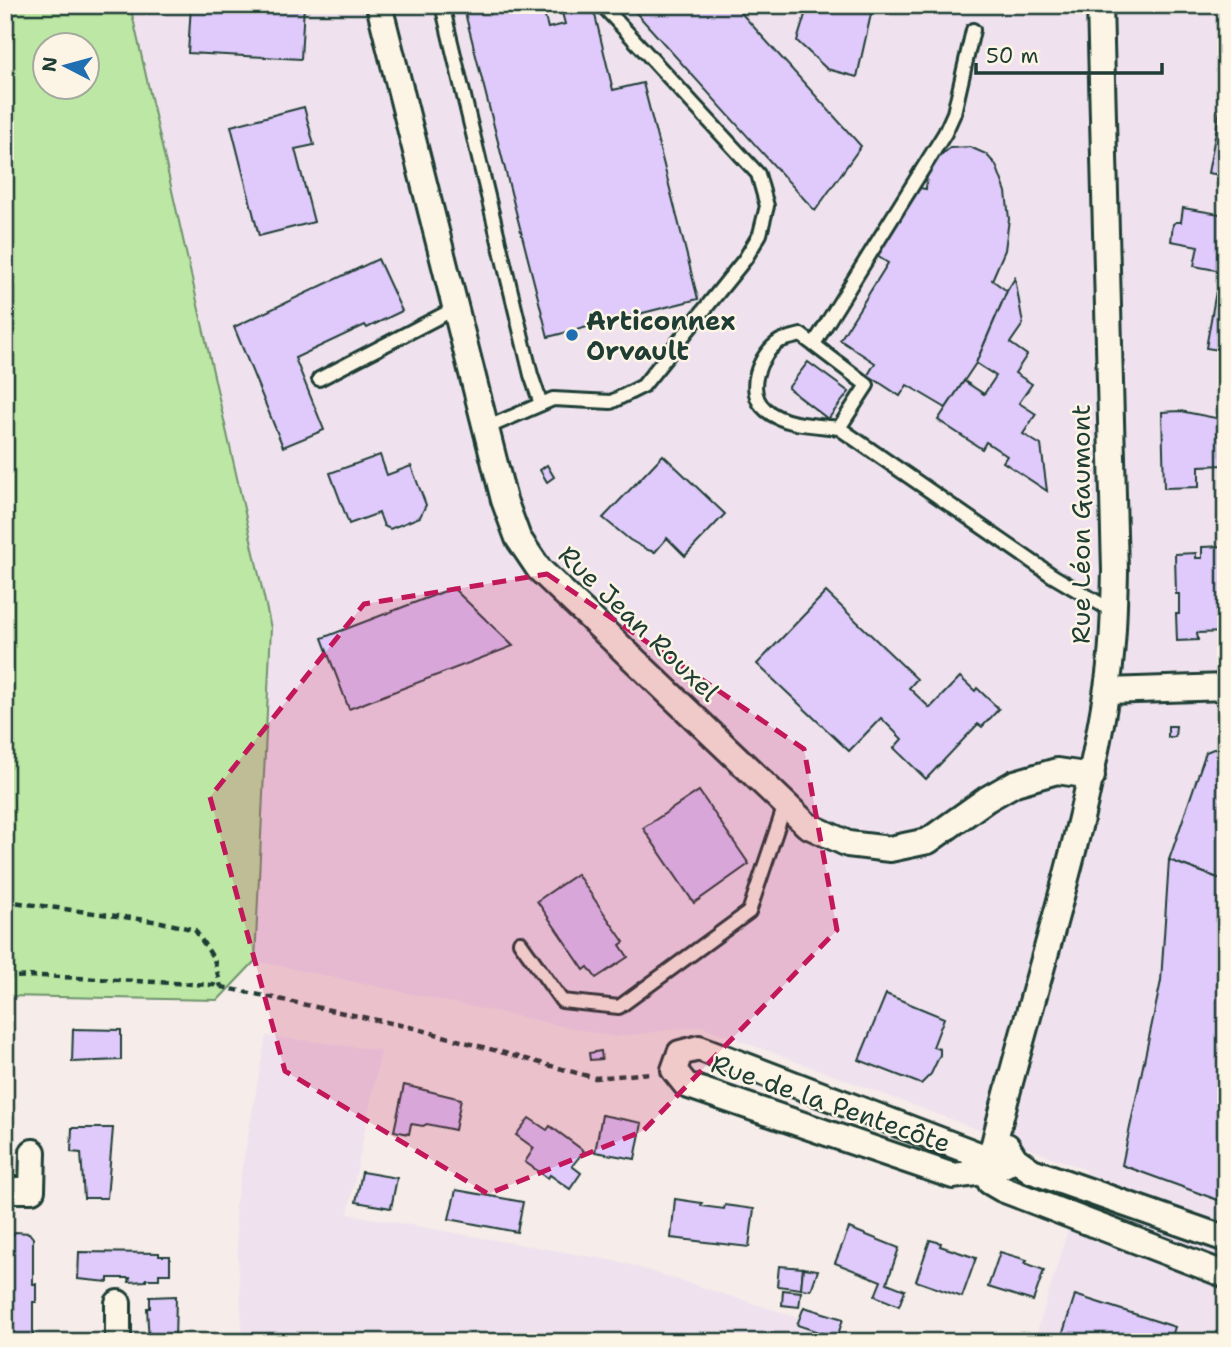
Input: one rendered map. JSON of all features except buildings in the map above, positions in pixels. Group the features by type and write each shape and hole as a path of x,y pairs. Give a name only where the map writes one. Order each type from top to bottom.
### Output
{"street":[{"name":"Rue Jean Rouxel","path":"379,5 504,500 519,538 539,569 807,825 848,844 890,849 928,841 987,799 1015,783 1057,771 1092,775"},
{"name":"Rue Léon Gaumont","path":"992,1173 994,1144 1092,775 1107,691 1115,571 1100,5"},
{"path":"1107,691 1226,687"},
{"name":"Rue de la Pentecôte","path":"992,1173 953,1176 686,1085 674,1070 680,1053 699,1048 992,1173 1226,1275"},
{"path":"1002,1114 1007,1144 1017,1162 1032,1171 1226,1239"},
{"path":"5,1191 32,1190 33,1152"},
{"path":"992,1173 1017,1162"},
{"path":"118,1303 118,1342"}],"lane":[{"path":"442,5 531,375 547,402"},
{"path":"486,428 547,402 611,402 643,386 745,259 760,234 767,205 758,174 602,5"},
{"path":"814,344 945,133 954,113 973,30"},
{"path":"319,379 456,308"},
{"path":"839,428 867,385 801,335 781,340 764,356 755,381 756,398 767,411 792,423 839,428 1053,576 1114,612"},
{"path":"520,942 562,1001 619,1007 749,912 785,805"}],"path":[{"path":"5,901 161,922 195,930 214,959 221,987"},
{"path":"5,977 41,976 221,987 414,1028 595,1078 674,1070"}],"highlighted area":[{"path":"547,574 804,749 837,930 643,1131 488,1194 285,1071 210,797 364,604"}],"shaded area":[{"path":"130,5 1226,5 1226,1342 1034,1342 1086,1170 701,1026 615,1037 255,961 271,628"},
{"path":"266,1036 381,1050 348,1214 621,1262 876,1342 243,1342 235,1207"}],"green space":[{"path":"5,5 130,5 271,628 255,961 218,1000 5,996"}],"place":[{"name":"Articonnex Orvault","path":"572,335"}]}
